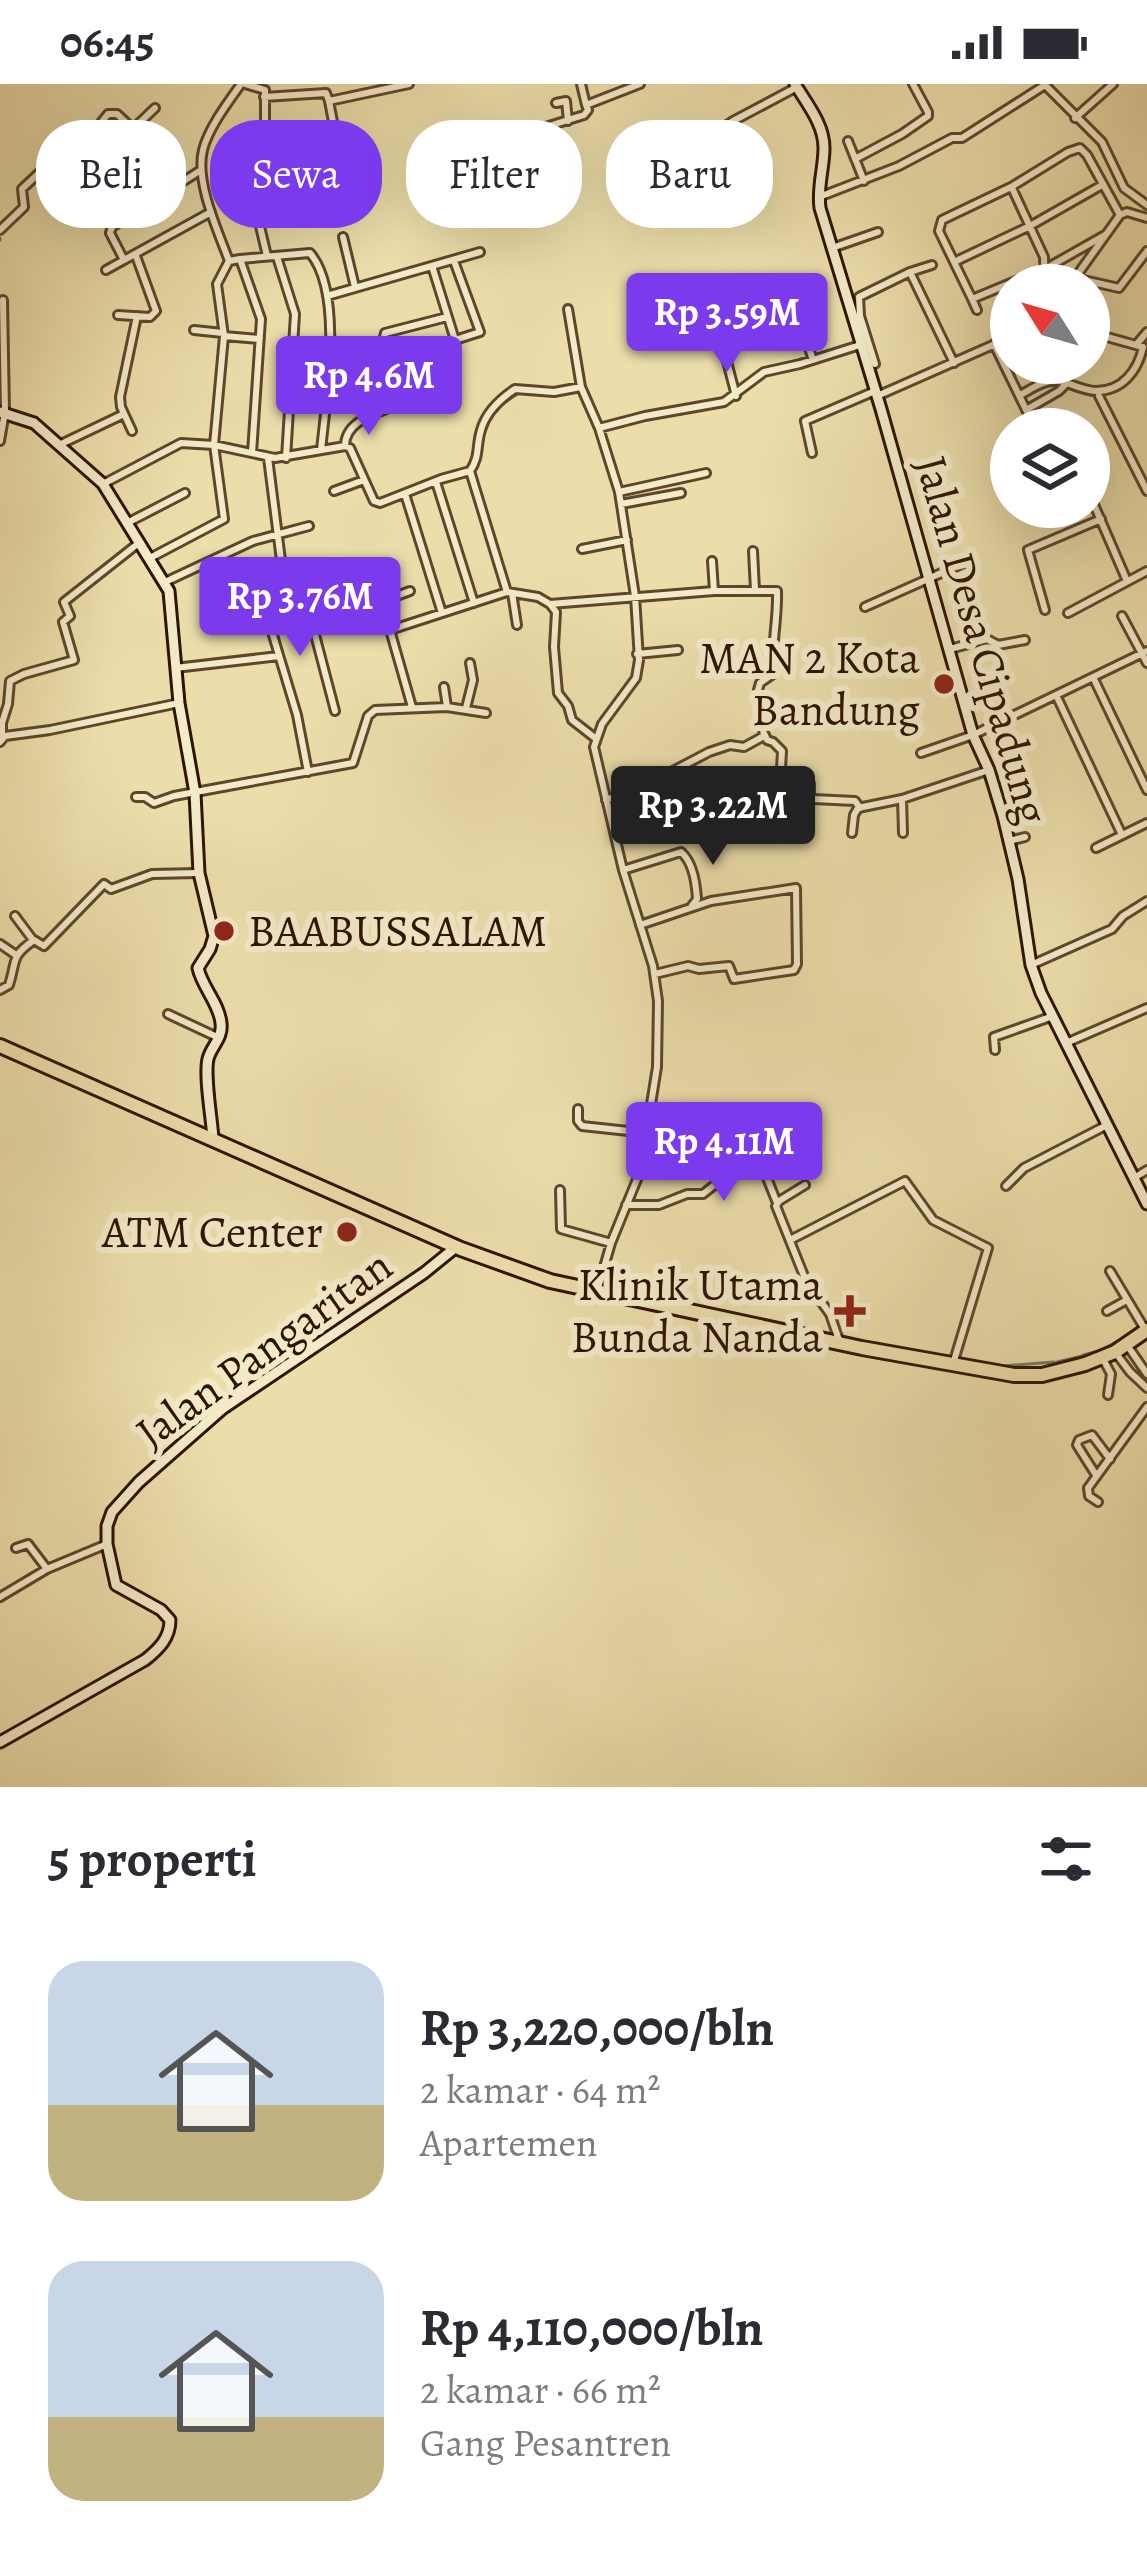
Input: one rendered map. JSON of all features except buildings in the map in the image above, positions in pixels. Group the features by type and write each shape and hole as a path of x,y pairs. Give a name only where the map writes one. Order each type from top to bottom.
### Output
{"highway":[{"path":"0,1046 456,1247 508,1268 597,1292 1014,1375 1058,1372 1115,1351 1146,1330"}],"street":[{"path":"210,208 201,170 205,144 243,84 264,88 265,120"},
{"path":"264,98 409,84"},
{"path":"573,120 588,110 581,84"},
{"path":"556,104 640,84"},
{"path":"855,159 928,116 913,84"},
{"path":"1075,118 1113,84"},
{"path":"818,197 864,181 952,138 964,137 1045,85 1102,142 1124,188 1147,205"},
{"path":"735,120 796,86"},
{"name":"Jalan Desa Cipadung","path":"796,86 823,136 818,197 973,735 989,770 1034,963 1053,1016 1146,1201"},
{"path":"566,101 568,120"},
{"path":"142,120 155,108"},
{"path":"848,141 864,181"},
{"path":"977,310 939,231 940,221 1081,148 1120,215"},
{"path":"186,179 201,170"},
{"path":"0,230 24,206 22,188 36,175"},
{"path":"954,262 1102,185"},
{"path":"1011,187 1044,264"},
{"path":"1085,264 1120,215 1127,212 1147,218"},
{"path":"106,269 210,213"},
{"path":"111,228 124,260"},
{"path":"150,558 224,519 214,446 224,334 217,284 229,261 217,228"},
{"path":"260,228 267,256"},
{"path":"832,248 878,232"},
{"path":"1057,264 1106,235"},
{"path":"343,236 355,287"},
{"path":"1110,285 1120,287 1147,251"},
{"path":"327,296 480,252"},
{"path":"229,261 313,254 330,319 321,452"},
{"path":"118,315 150,316 156,311 136,256"},
{"path":"277,257 295,314 286,458"},
{"path":"240,259 261,319 252,453"},
{"path":"447,317 385,333 381,349 388,360 480,332 454,261"},
{"path":"875,364 858,299 932,265"},
{"path":"432,266 455,340"},
{"path":"910,272 954,363"},
{"path":"972,298 990,291"},
{"path":"0,441 3,300"},
{"path":"568,309 581,387 619,492 638,654 636,678 602,724 594,747 623,869 655,974 658,1001 657,1066 640,1172 597,1292"},
{"path":"132,431 120,398 137,316"},
{"path":"725,316 724,350 736,396"},
{"path":"813,326 803,331 813,360"},
{"path":"194,329 260,338"},
{"path":"1070,384 1096,391 1131,376 1147,332"},
{"path":"1110,338 1142,347"},
{"path":"599,428 724,403 764,372 860,345"},
{"path":"812,453 806,420 990,346"},
{"path":"328,368 381,349"},
{"path":"1014,384 1025,408"},
{"path":"1020,395 1043,384"},
{"path":"1029,408 1065,384"},
{"path":"104,484 175,444 214,446 268,458 345,446 376,503 470,471 478,457 483,424 516,388 554,392 581,387"},
{"path":"1099,396 1147,491"},
{"path":"345,446 351,429 391,407"},
{"path":"2,412 34,423 104,484 170,596 178,703 195,793 200,873 214,936 198,968 221,1023 220,1039 208,1060 213,1139"},
{"path":"59,446 124,414"},
{"path":"268,458 283,576 303,589 335,711"},
{"path":"470,471 518,625"},
{"path":"619,492 706,472"},
{"path":"334,491 364,480"},
{"path":"436,482 474,604"},
{"path":"128,523 185,493"},
{"path":"405,494 442,614"},
{"path":"621,504 681,494"},
{"path":"165,582 253,541 309,526"},
{"path":"1045,610 1028,550 1080,528"},
{"path":"1105,528 1127,581"},
{"path":"582,549 627,540"},
{"path":"140,542 64,602 70,616 63,622 74,661 10,681 1,740 178,703"},
{"path":"753,551 755,590"},
{"path":"712,561 714,591"},
{"path":"865,608 966,562"},
{"path":"1068,613 1147,572"},
{"path":"369,575 412,707"},
{"path":"283,576 262,588 308,772"},
{"path":"380,602 410,591"},
{"path":"550,604 714,591 777,591 773,671 758,690 765,735 782,751 780,786 810,784 813,800 855,801 860,808"},
{"path":"390,630 510,592 538,597 550,604 557,618 558,693 572,720 595,738"},
{"path":"1122,616 1147,663"},
{"path":"950,649 987,639 998,645 1025,640"},
{"path":"638,654 678,650"},
{"path":"921,753 973,735 1145,652"},
{"path":"175,668 279,656"},
{"path":"466,708 473,680 470,662"},
{"path":"1093,677 1147,790"},
{"path":"444,687 447,707"},
{"path":"1057,696 1122,835"},
{"path":"136,797 154,802 354,763 370,712 447,707 486,712"},
{"path":"606,800 709,752 734,744 744,747 765,735"},
{"path":"851,833 860,808 989,770"},
{"path":"902,799 903,833"},
{"path":"1096,848 1147,823"},
{"path":"1009,841 1025,836"},
{"path":"623,869 683,853 697,891 690,908"},
{"path":"15,916 43,946 102,886 111,889 152,874 200,873"},
{"path":"640,925 711,902 796,888 797,966 791,971 734,979 730,967 688,966 655,974"},
{"path":"1034,963 1112,929 1147,901"},
{"path":"0,990 9,985 16,955 33,940"},
{"path":"0,944 16,955"},
{"path":"1066,1043 1147,1008"},
{"path":"168,1014 220,1039"},
{"path":"995,1050 994,1037 1053,1016"},
{"path":"578,1109 582,1126 647,1132"},
{"path":"1006,1186 1024,1168 1107,1125"},
{"path":"759,1158 784,1126"},
{"path":"626,1205 659,1205 687,1194 699,1196 752,1154 759,1158 808,1285 836,1326 840,1343"},
{"path":"1134,1178 1147,1170"},
{"path":"790,1240 905,1181 933,1220 988,1248 953,1364"},
{"path":"777,1203 805,1185"},
{"path":"560,1190 562,1231 611,1244"},
{"name":"Jalan Pangaritan","path":"99,1547 112,1512 222,1409 456,1247"},
{"path":"1110,1271 1146,1330"},
{"path":"1107,1311 1126,1300"},
{"path":"1115,1351 1147,1374"},
{"path":"1115,1351 1147,1388"},
{"path":"1108,1395 1115,1351"},
{"path":"1098,1502 1088,1493 1147,1407"},
{"path":"1097,1477 1077,1445 1079,1439 1092,1435 1110,1459"},
{"path":"16,1548 28,1544 47,1569"},
{"path":"0,1598 47,1569 99,1547 116,1585 170,1618 169,1632 145,1660 0,1742"}],"waterway":[{"path":"825,206 834,237"},
{"path":"499,406 519,393"},
{"path":"276,461 326,452"},
{"path":"373,503 379,507 392,502"},
{"path":"593,756 617,858"},
{"path":"212,1067 215,1111"},
{"path":"1083,1355 1126,1337"},
{"path":"1057,1362 1082,1356"},
{"path":"976,1362 1003,1366 1054,1362"}],"place":[{"name":"MAN 2 Kota Bandung","path":"944,684"},
{"name":"BAABUSSALAM","path":"224,931"},
{"name":"ATM Center","path":"347,1232"},
{"name":"Klinik Utama Bunda Nanda","path":"850,1311"}]}
